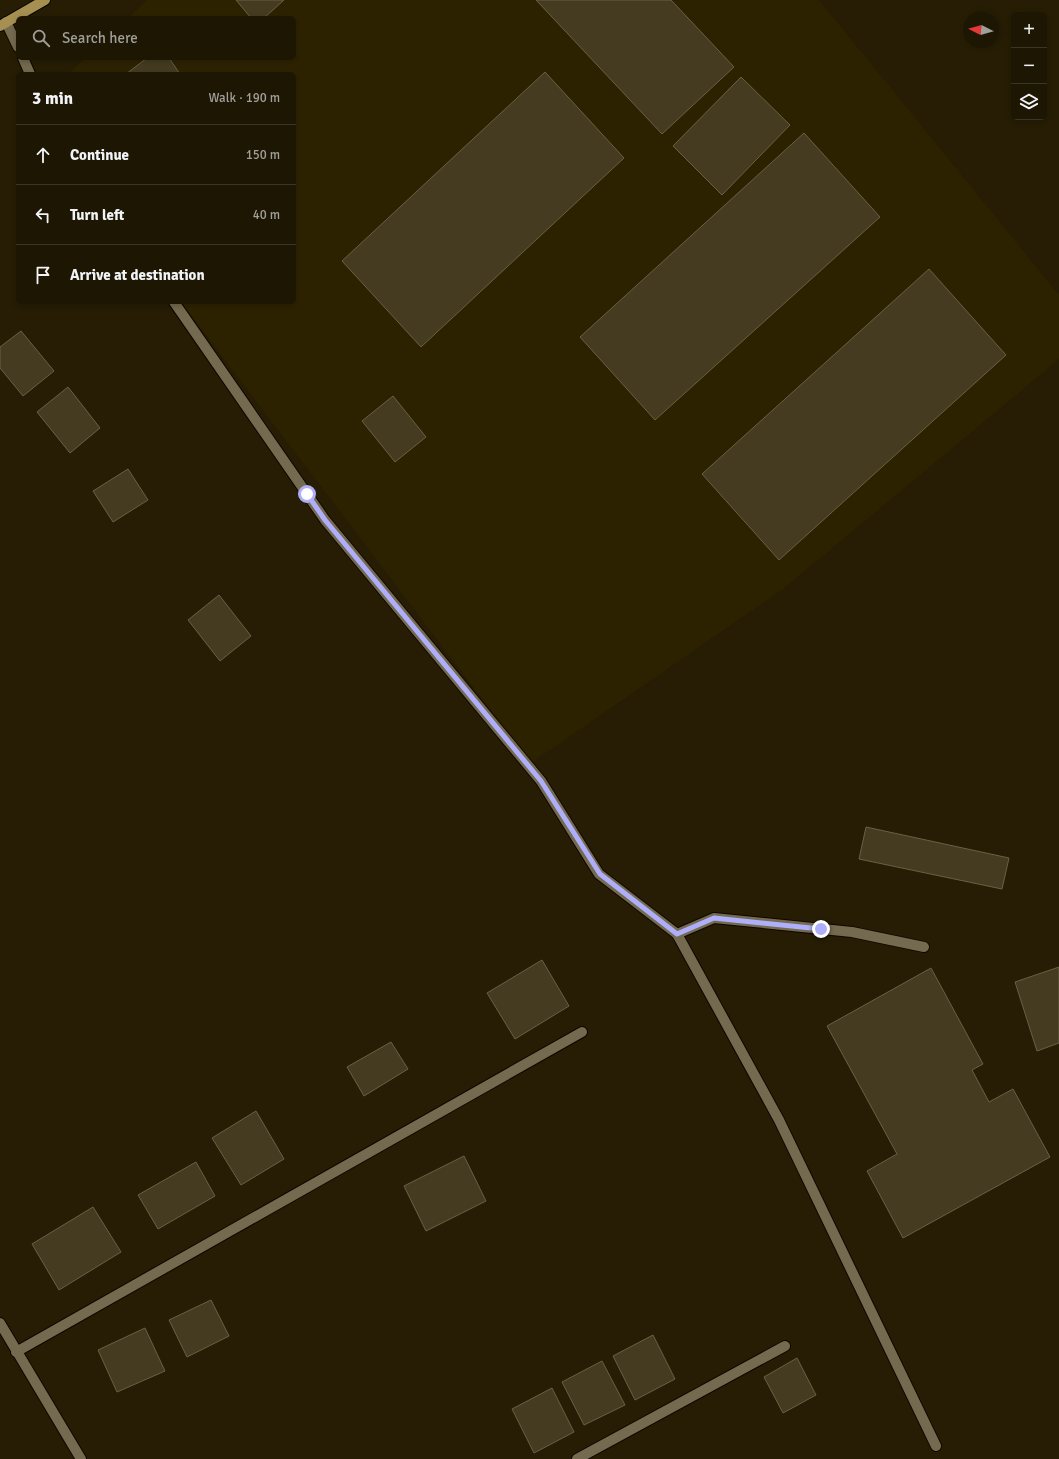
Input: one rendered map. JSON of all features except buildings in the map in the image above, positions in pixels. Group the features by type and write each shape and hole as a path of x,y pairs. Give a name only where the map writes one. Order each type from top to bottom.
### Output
{"main road":[{"path":"17,16 45,0"},
{"path":"3,24 16,17"}],"street":[{"path":"3,24 16,44"},
{"path":"24,60 29,72"},
{"path":"175,304 325,520 541,781 600,874 677,934 779,1120 936,1446"},
{"path":"677,934 714,918 852,932 924,947"},
{"path":"16,1352 582,1032"},
{"path":"0,1323 81,1459"},
{"path":"577,1459 785,1346"}],"shaded area":[{"path":"147,0 819,0 1059,295 1059,359 783,589 531,763 183,304 296,304 296,72 70,72 83,60 296,60 296,16 130,16"}],"route":[{"path":"307,494 325,520 541,781 600,874 677,934 714,918 821,929"}]}
